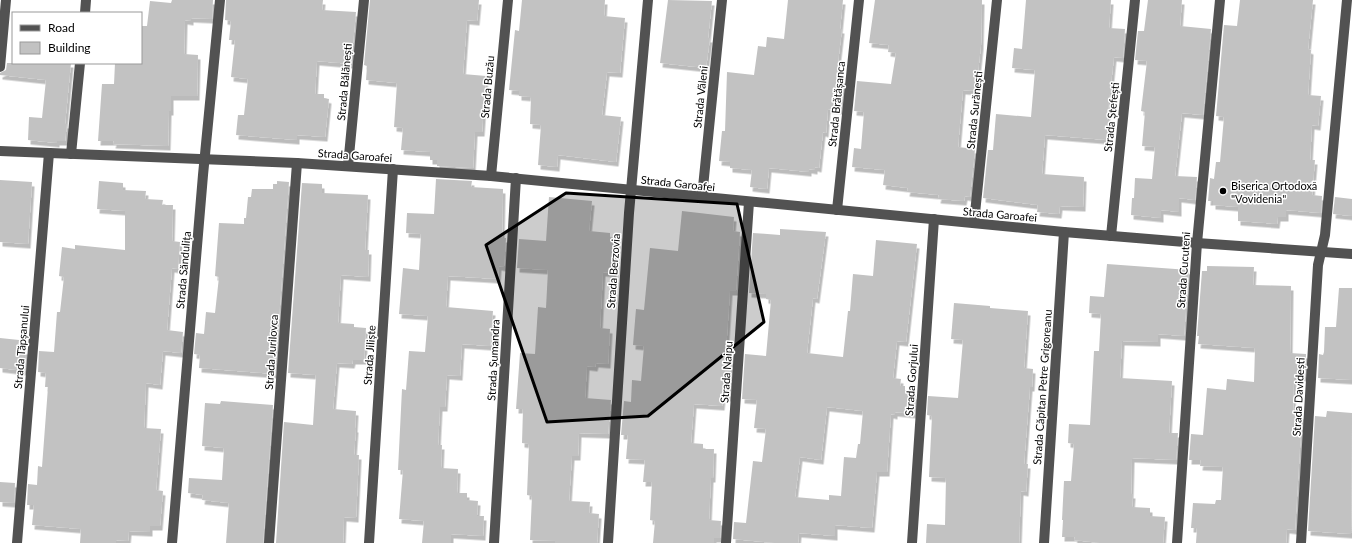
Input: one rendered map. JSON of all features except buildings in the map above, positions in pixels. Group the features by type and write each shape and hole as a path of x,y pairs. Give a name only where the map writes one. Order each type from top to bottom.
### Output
{"street":[{"path":"0,67 6,0"},
{"path":"85,12 86,0"},
{"name":"Strada Săndulița","path":"172,543 204,159 220,0"},
{"name":"Strada Bălănești","path":"348,166 364,0"},
{"name":"Strada Buzău","path":"491,176 508,0"},
{"name":"Strada Berzovia","path":"608,543 631,190 648,0"},
{"name":"Strada Văleni","path":"702,197 722,0"},
{"name":"Strada Brătășanca","path":"837,210 858,0"},
{"name":"Strada Surănești","path":"974,223 997,0"},
{"name":"Strada Ștefești","path":"1111,236 1135,0"},
{"name":"Strada Cucuteni","path":"1177,543 1197,243 1220,0"},
{"name":"Strada Davidești","path":"1301,543 1318,265 1325,235 1347,0"},
{"path":"71,154 80,64"},
{"name":"Strada Garoafei","path":"0,151 297,163 491,176 1064,232 1352,254"},
{"name":"Strada Tăpșanului","path":"17,543 49,153"},
{"name":"Strada Jurilovca","path":"269,543 297,163"},
{"name":"Strada Jiliște","path":"369,543 393,169"},
{"name":"Strada Șumandra","path":"494,543 516,178"},
{"name":"Strada Naipu","path":"726,543 749,202"},
{"name":"Strada Gorjului","path":"912,543 934,219"},
{"name":"Strada Căpitan Petre Grigoreanu","path":"1044,543 1064,232"}],"highlighted area":[{"path":"566,193 737,204 764,322 648,416 547,422 486,245"}],"place":[{"name":"Biserica Ortodoxă \"Vovidenia\"","path":"1223,191"}]}
